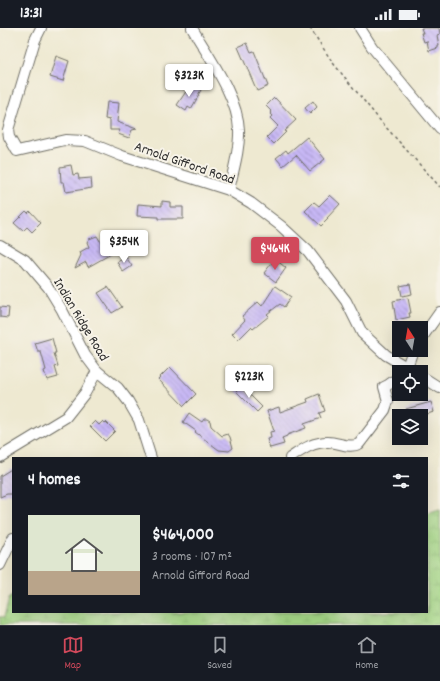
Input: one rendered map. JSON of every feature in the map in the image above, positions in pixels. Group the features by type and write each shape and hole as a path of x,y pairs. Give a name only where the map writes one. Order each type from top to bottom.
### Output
{"street":[{"name":"Arnold Gifford Road","path":"41,28 35,40 8,130 9,137 17,151 65,140 84,140 122,156 228,190 251,203 281,226 308,251 346,300 362,333 386,355 401,365"},
{"path":"192,28 226,87 237,116 239,131 238,144 228,190"},
{"path":"360,28 372,47 440,129"},
{"name":"Indian Ridge Road","path":"0,245 25,260 45,284 62,310 84,355 97,371 118,388 128,401 139,420 151,457"},
{"path":"428,329 440,312"},
{"path":"0,457 66,417 85,393 97,371"},
{"path":"428,380 440,388"},
{"path":"291,457 306,447 319,443 334,443 354,447 359,444 385,410 388,402 384,387 392,382"},
{"path":"0,565 12,540"}],"path":[{"path":"310,28 333,63 383,124 440,187"}],"green space":[{"path":"440,510 440,625 0,625 0,617 4,617 9,598 12,596 12,613 428,613 428,514"}],"building":[{"path":"421,28 439,28 440,34 437,35 438,48 429,51 427,41 424,42"},
{"path":"247,43 251,52 254,51 268,86 257,91 238,47"},
{"path":"56,56 69,61 63,81 50,77"},
{"path":"191,84 201,90 191,109 188,107 186,111 177,105"},
{"path":"274,98 296,120 284,131 286,132 274,144 267,137 278,126 270,118 272,116 270,114 272,112 266,106"},
{"path":"313,101 317,107 310,114 305,108"},
{"path":"107,102 119,103 117,122 137,129 132,130 129,138 118,134 120,130 110,130 110,120 105,119"},
{"path":"307,137 325,159 310,171 296,155 283,166 276,158 286,150 288,153"},
{"path":"71,165 73,175 78,174 79,179 91,178 92,188 66,192 64,182 61,182 60,167"},
{"path":"330,195 340,204 321,226 305,211 314,202 319,206"},
{"path":"162,201 170,202 170,207 183,207 183,219 158,219 158,217 137,216 138,204 162,206"},
{"path":"26,211 28,213 30,211 41,223 32,232 27,227 23,231 14,223"},
{"path":"97,236 105,249 107,248 111,254 88,267 86,262 75,268 81,255 80,252 89,247 87,242 89,239"},
{"path":"126,257 132,266 123,272 117,262"},
{"path":"275,259 286,268 276,282 264,273"},
{"path":"410,284 412,294 402,296 400,286"},
{"path":"275,286 291,297 284,307 280,304 267,314 269,316 253,329 251,327 238,340 232,334 245,320 242,316 258,302 262,306"},
{"path":"108,287 122,307 112,313 98,293"},
{"path":"408,298 411,313 409,313 410,317 396,320 393,301"},
{"path":"0,307 9,308 8,318 0,317"},
{"path":"52,338 58,366 55,367 58,377 47,380 41,352 38,352 35,343"},
{"path":"170,367 196,394 184,406 158,379"},
{"path":"241,386 262,407 257,412 236,391"},
{"path":"319,394 325,411 319,413 321,418 304,424 306,428 282,438 284,444 270,448 267,439 271,438 270,432 274,431 267,411 279,407 280,412 308,402 307,399"},
{"path":"431,402 434,412 428,414 428,409 406,409"},
{"path":"189,413 202,422 204,419 210,421 211,426 222,436 228,434 233,448 229,451 219,450 195,432 196,431 183,422"},
{"path":"95,421 99,425 103,421 105,423 106,422 115,431 105,441 90,426"},
{"path":"12,469 12,494 7,494 0,497 0,476"}]}
